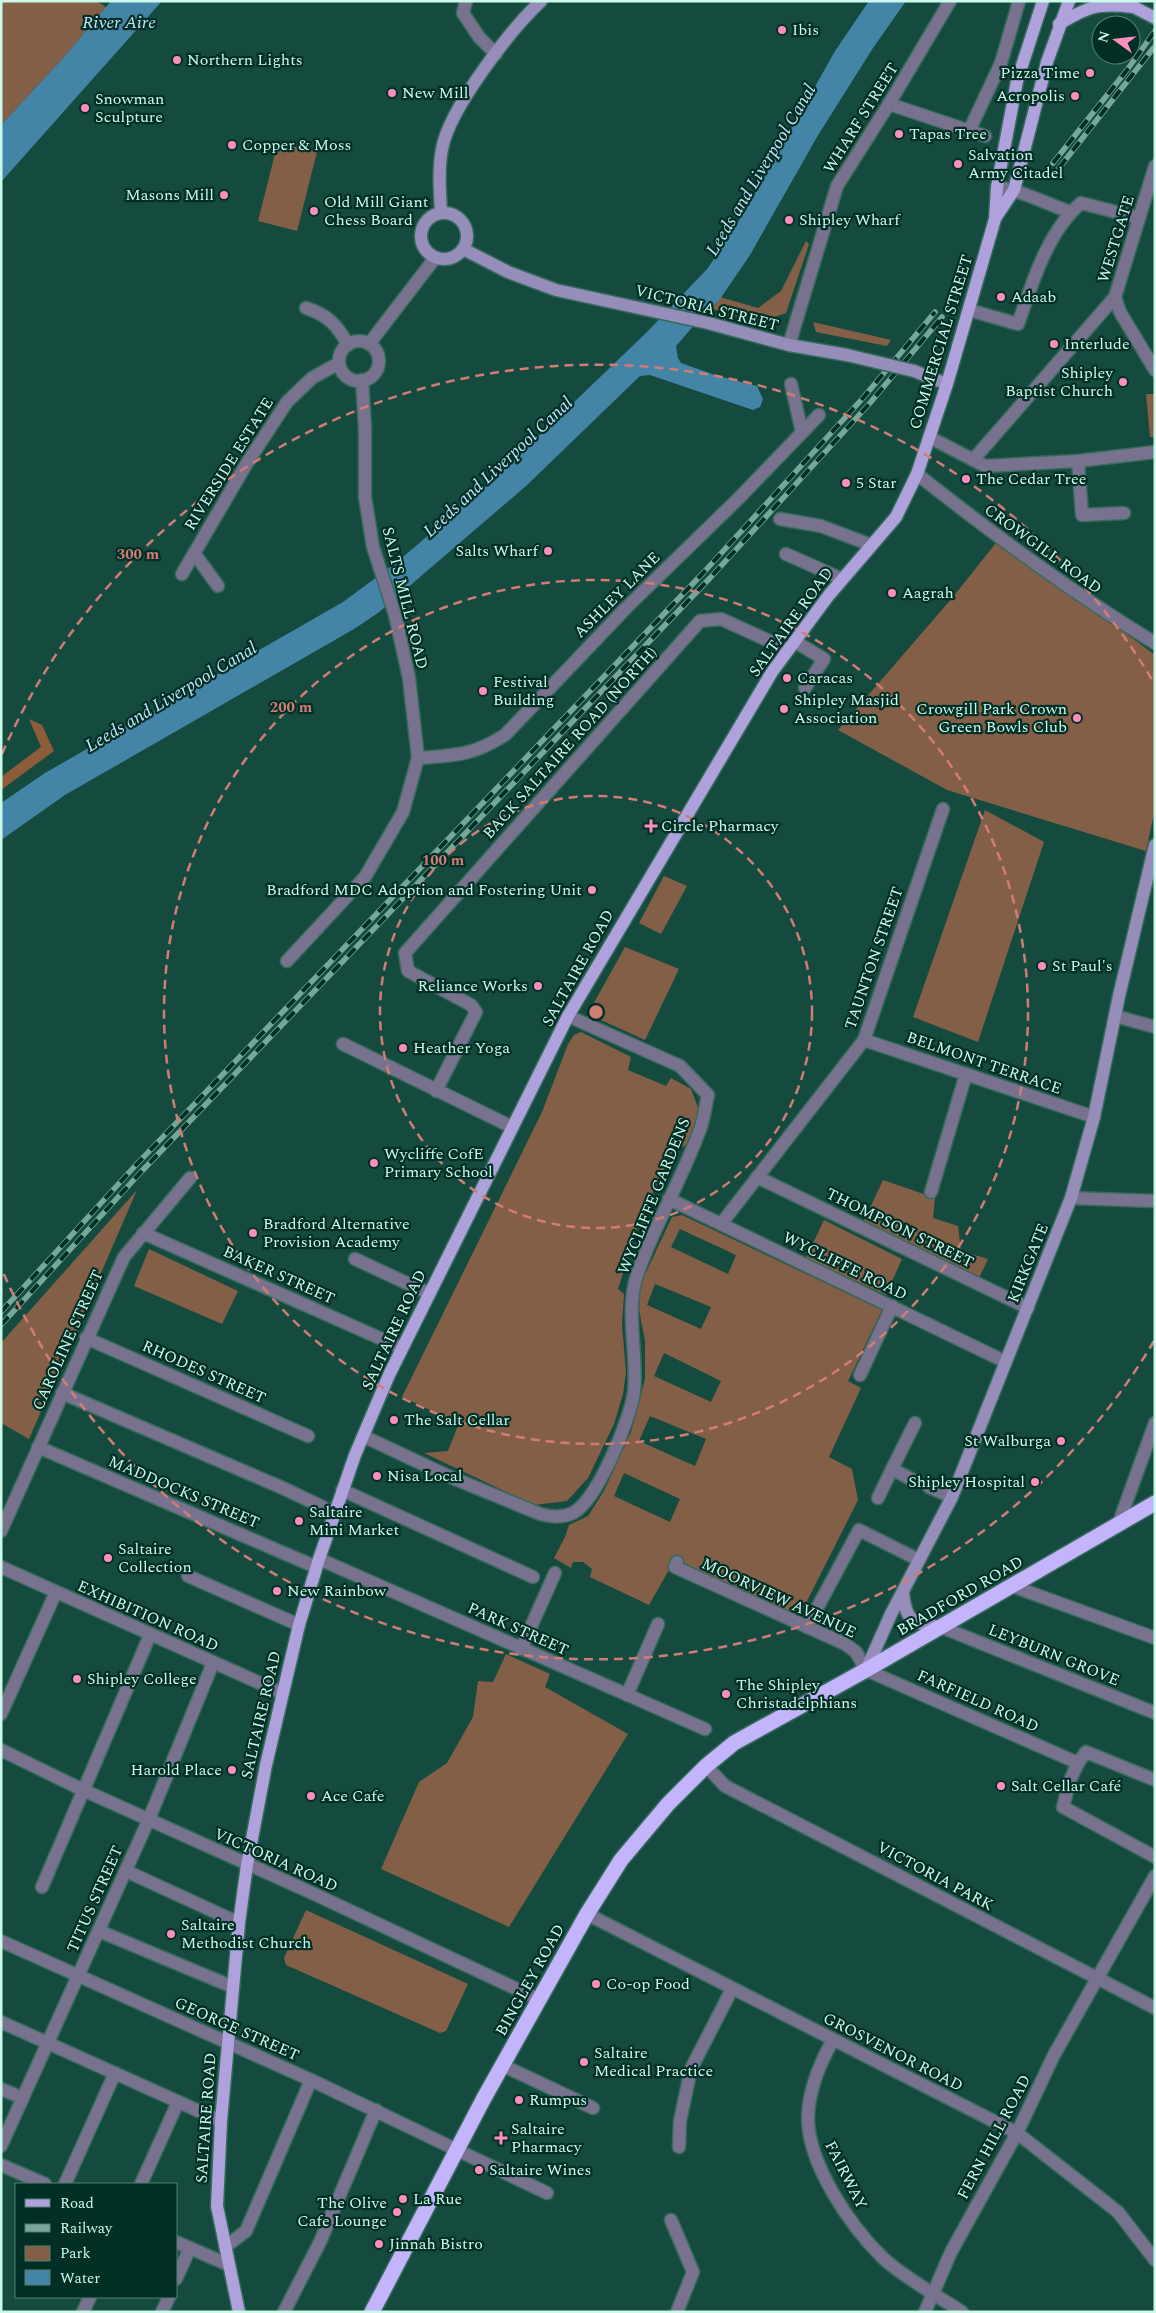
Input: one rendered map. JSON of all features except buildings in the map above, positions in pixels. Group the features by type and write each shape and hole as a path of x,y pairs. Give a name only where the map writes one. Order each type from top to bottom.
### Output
{"highway":[{"name":"BRADFORD ROAD","path":"781,1717 1155,1503"},
{"name":"BINGLEY ROAD","path":"372,2312 538,1999 620,1860 638,1837 706,1766 734,1743 781,1717"}],"main road":[{"name":"COMMERCIAL STREET","path":"917,474 947,384 995,219 997,187 1017,81 1043,1"},
{"name":"COMMERCIAL STREET","path":"995,219 1014,190 1059,24 1069,1"},
{"path":"1059,24 1090,7 1107,4 1128,4 1152,16"},
{"name":"SALTAIRE ROAD","path":"239,2312 217,2206 227,2042 239,1923 247,1865 282,1693 317,1563 342,1490 402,1348 428,1293 568,1016 735,732 791,645 842,579 896,517 917,474"}],"street":[{"path":"466,1 463,13 470,25 496,54"},
{"path":"441,213 439,172 442,147 467,94 526,15 541,1"},
{"name":"WHARF STREET","path":"789,345 837,186 889,104 950,1"},
{"path":"969,131 1001,63 1019,1"},
{"path":"889,104 985,136"},
{"name":"WESTGATE","path":"973,460 1115,297 1155,166"},
{"path":"997,187 1014,190 1070,212"},
{"path":"968,310 1018,324 1039,264 1070,212 1081,203 1139,218"},
{"path":"441,213 450,214 462,222 467,237 463,249 454,257 446,259 435,258 428,254 422,245 421,234 427,220 441,213"},
{"name":"VICTORIA STREET","path":"463,249 508,272 556,290 708,324 789,345 847,355 914,370 947,384"},
{"path":"369,344 435,258"},
{"path":"1115,297 1120,312 1155,370"},
{"path":"306,308 323,314 337,326 348,344"},
{"path":"363,341 377,352 378,367 373,375 362,380 350,378 342,371 339,363 341,353 348,344 363,341"},
{"name":"RIVERSIDE ESTATE","path":"182,574 247,463 287,402 312,378 339,363"},
{"name":"SALTS MILL ROAD","path":"287,961 365,877 403,812 418,758 410,678 395,616 373,546 365,497 365,428 362,380"},
{"path":"791,384 802,432"},
{"name":"ASHLEY LANE","path":"418,758 458,755 483,749 505,735 626,608 739,498 819,415"},
{"path":"928,438 985,466 1078,461 1155,452"},
{"path":"1078,461 1082,515 1124,512"},
{"name":"CROWGILL ROAD","path":"917,474 999,539 1086,601 1155,643"},
{"path":"780,519 821,526 870,545"},
{"path":"194,553 218,586"},
{"path":"786,554 842,579"},
{"name":"BACK SALTAIRE ROAD (NORTH)","path":"436,1091 476,1012 470,1004 408,971 405,953 700,620 721,619 791,645"},
{"path":"791,645 824,659 805,688"},
{"name":"TAUNTON STREET","path":"721,1224 864,1040 943,809"},
{"name":"KIRKGATE","path":"866,1670 903,1592 952,1497 1071,1198 1094,1117 1115,1016 1155,845"},
{"name":"WYCLIFFE GARDENS","path":"364,1436 448,1476 540,1514 563,1516 574,1512 582,1506 602,1476 624,1429 634,1392 632,1317 636,1277 668,1199 700,1131 708,1095 680,1066 568,1016"},
{"path":"1115,1016 1155,1027"},
{"name":"BELMONT TERRACE","path":"864,1040 1094,1117"},
{"path":"343,1044 512,1127"},
{"path":"931,1192 966,1074"},
{"name":"THOMPSON STREET","path":"757,1177 1028,1308"},
{"name":"CAROLINE STREET","path":"1,1531 124,1257 190,1178"},
{"path":"1071,1198 1155,1201"},
{"name":"WYCLIFFE ROAD","path":"668,1199 1006,1362"},
{"name":"BAKER STREET","path":"143,1233 402,1348"},
{"path":"354,1259 428,1293"},
{"path":"860,1375 892,1306"},
{"name":"RHODES STREET","path":"86,1338 308,1436"},
{"path":"62,1393 285,1489 335,1513"},
{"path":"878,1498 914,1423"},
{"path":"1118,1525 1155,1423"},
{"name":"MADDOCKS STREET","path":"38,1446 317,1563"},
{"path":"892,1469 911,1478"},
{"path":"929,1487 952,1497"},
{"path":"342,1490 533,1577"},
{"path":"807,1627 859,1530 919,1560"},
{"name":"MOORVIEW AVENUE","path":"677,1562 675,1567 845,1644 856,1652 866,1670"},
{"name":"PARK STREET","path":"317,1563 705,1729"},
{"name":"EXHIBITION ROAD","path":"1,1567 150,1636 282,1693"},
{"path":"521,1649 555,1573"},
{"path":"188,1576 299,1625"},
{"path":"1012,1586 1155,1638"},
{"path":"1,1714 56,1592"},
{"path":"903,1592 905,1610 910,1619 920,1624 941,1627"},
{"path":"627,1696 658,1624"},
{"name":"LEYBURN GROVE","path":"941,1627 1155,1713"},
{"path":"42,1887 150,1636"},
{"name":"TITUS STREET","path":"1,2146 149,1820 213,1663"},
{"name":"FARFIELD ROAD","path":"866,1670 1078,1763"},
{"name":"VICTORIA ROAD","path":"1,1750 83,1790 538,1999"},
{"path":"1155,1780 1086,1752 1070,1780 1063,1807 1155,1857"},
{"name":"VICTORIA PARK","path":"706,1766 725,1786 790,1818 1097,1980 1155,2008"},
{"path":"126,1871 239,1923"},
{"name":"FERN HILL ROAD","path":"925,2312 932,2292 952,2252 1017,2132 1054,2055 1155,1876"},
{"name":"GROSVENOR ROAD","path":"587,1914 832,2040 1017,2132 1118,2212 1155,2260"},
{"path":"99,1931 233,1987"},
{"name":"GEORGE STREET","path":"1,1941 311,2080 547,2193"},
{"path":"679,2147 680,2121 690,2069 732,1989"},
{"path":"1,2022 221,2121"},
{"name":"FAIRWAY","path":"832,2040 823,2057 811,2093 808,2115 810,2138 818,2161 834,2193 852,2222 884,2258 962,2312"},
{"path":"502,2065 593,2108"},
{"path":"65,2183 115,2073"},
{"path":"225,2247 246,2231 311,2080"},
{"path":"1,2089 23,2098"},
{"path":"141,2183 178,2102"},
{"path":"284,2312 320,2242 376,2110"},
{"path":"1,2165 43,2183"},
{"path":"671,2220 693,2272 677,2312"},
{"path":"178,2243 229,2266"},
{"path":"178,2275 190,2248"},
{"path":"83,2312 90,2298"},
{"path":"162,2312 169,2298"}],"green space":[{"path":"1,1 96,1 106,7 64,57 1,125"},
{"path":"278,142 317,152 297,231 258,221"},
{"path":"806,241 809,244 786,313 760,322 709,308 718,302 720,297 758,308 781,291"},
{"path":"813,322 891,340 887,346 816,332"},
{"path":"1146,394 1155,394 1155,437 1150,437"},
{"path":"999,539 1155,655 1155,809 1146,851 947,790 838,730 953,597"},
{"path":"985,810 1044,842 978,1042 913,1017"},
{"path":"664,876 687,886 661,934 639,923"},
{"path":"625,947 679,969 645,1040 592,1016 590,1010"},
{"path":"581,1032 631,1057 628,1070 666,1086 671,1078 691,1089 700,1113 690,1140 685,1146 674,1149 640,1220 618,1289 624,1294 622,1325 626,1372 623,1394 614,1424 588,1478 567,1501 534,1505 424,1453 448,1451 459,1423 402,1397 542,1112 568,1044 574,1035"},
{"path":"883,1180 935,1198 933,1218 958,1226 961,1251 988,1259 979,1278 863,1223"},
{"path":"137,1190 29,1439 1,1423 1,1343"},
{"path":"682,1215 882,1310 848,1381 861,1388 829,1457 852,1469 858,1500 804,1607 794,1616 674,1561 649,1605 590,1577 592,1569 583,1562 573,1562 571,1568 554,1558 569,1525 588,1516 604,1491 631,1432 645,1379 645,1341 639,1310 640,1285 672,1217","holes":["680,1229 736,1255 728,1274 671,1247","655,1284 711,1307 701,1329 647,1305","664,1353 721,1381 711,1402 654,1376","650,1416 706,1439 695,1466 639,1441","624,1473 680,1499 670,1522 614,1496"]},
{"path":"824,1220 902,1259 886,1295 806,1258"},
{"path":"149,1249 238,1291 222,1324 134,1286"},
{"path":"506,1654 550,1674 545,1687 628,1734 509,1927 381,1869 419,1782 447,1763 473,1717 478,1681 493,1682"},
{"path":"306,1910 468,1984 446,2031 440,2033 286,1965 284,1958"}],"shaded area":[{"path":"29,719 42,725 54,751 1,790 1,777 41,747"}],"water":[{"name":"River Aire","path":"111,1 162,1 1,182 1,125 64,57"},
{"path":"869,1 906,1 873,48 817,137 750,255 718,302 709,308 676,346 681,363 718,376 757,386 763,399 760,407 753,410 650,375 640,376 526,486 378,613 354,629 65,795 1,840 1,803 45,773 343,602 397,562 492,481 647,332 708,268 747,208 835,51"}],"tunnel":[{"path":"911,1479 929,1487"}],"railway":[{"path":"1053,163 1127,70 1155,31"},
{"path":"1059,168 1155,46"},
{"path":"1,1312 135,1166 704,572 863,398 935,312"},
{"path":"1,1325 141,1172 710,578 870,403 942,317"}],"place":[{"name":"Ibis","path":"782,30"},
{"name":"Northern Lights","path":"177,60"},
{"name":"Pizza Time","path":"1090,73"},
{"name":"New Mill","path":"392,93"},
{"name":"Acropolis","path":"1075,96"},
{"name":"Snowman Sculpture","path":"85,108"},
{"name":"Tapas Tree","path":"899,134"},
{"name":"Copper & Moss","path":"232,145"},
{"name":"Salvation Army Citadel","path":"958,164"},
{"name":"Masons Mill","path":"224,195"},
{"name":"Old Mill Giant Chess Board","path":"314,211"},
{"name":"Shipley Wharf","path":"789,220"},
{"name":"Adaab","path":"1001,297"},
{"name":"Interlude","path":"1054,344"},
{"name":"Shipley Baptist Church","path":"1123,382"},
{"name":"The Cedar Tree","path":"966,479"},
{"name":"5 Star","path":"846,483"},
{"name":"Salts Wharf","path":"548,551"},
{"name":"Aagrah","path":"892,593"},
{"name":"Caracas","path":"787,678"},
{"name":"Festival Building","path":"483,691"},
{"name":"Shipley Masjid Association","path":"784,709"},
{"name":"Crowgill Park Crown Green Bowls Club","path":"1077,718"},
{"name":"Circle Pharmacy","path":"651,826"},
{"name":"Bradford MDC Adoption and Fostering Unit","path":"592,890"},
{"name":"St Paul's","path":"1042,966"},
{"name":"Reliance Works","path":"538,986"},
{"name":"Heather Yoga","path":"403,1048"},
{"name":"Wycliffe CofE Primary School","path":"374,1163"},
{"name":"Bradford Alternative Provision Academy","path":"253,1233"},
{"name":"The Salt Cellar","path":"394,1420"},
{"name":"St Walburga","path":"1061,1441"},
{"name":"Nisa Local","path":"377,1476"},
{"name":"Shipley Hospital","path":"1035,1482"},
{"name":"Saltaire Mini Market","path":"299,1521"},
{"name":"Saltaire Collection","path":"108,1558"},
{"name":"New Rainbow","path":"277,1591"},
{"name":"Shipley College","path":"77,1679"},
{"name":"The Shipley Christadelphians","path":"726,1694"},
{"name":"Harold Place","path":"232,1770"},
{"name":"Salt Cellar Café","path":"1001,1786"},
{"name":"Ace Cafe","path":"311,1796"},
{"name":"Saltaire Methodist Church","path":"171,1934"},
{"name":"Co-op Food","path":"596,1984"},
{"name":"Saltaire Medical Practice","path":"584,2062"},
{"name":"Rumpus","path":"519,2100"},
{"name":"Saltaire Pharmacy","path":"501,2138"},
{"name":"Saltaire Wines","path":"479,2170"},
{"name":"La Rue","path":"403,2199"},
{"name":"The Olive Cafe Lounge","path":"397,2212"},
{"name":"Jinnah Bistro","path":"379,2244"}],"water label":[{"name":"Leeds and Liverpool Canal","path":"761,170"},
{"name":"Leeds and Liverpool Canal","path":"498,467"},
{"name":"Leeds and Liverpool Canal","path":"171,697"}]}
